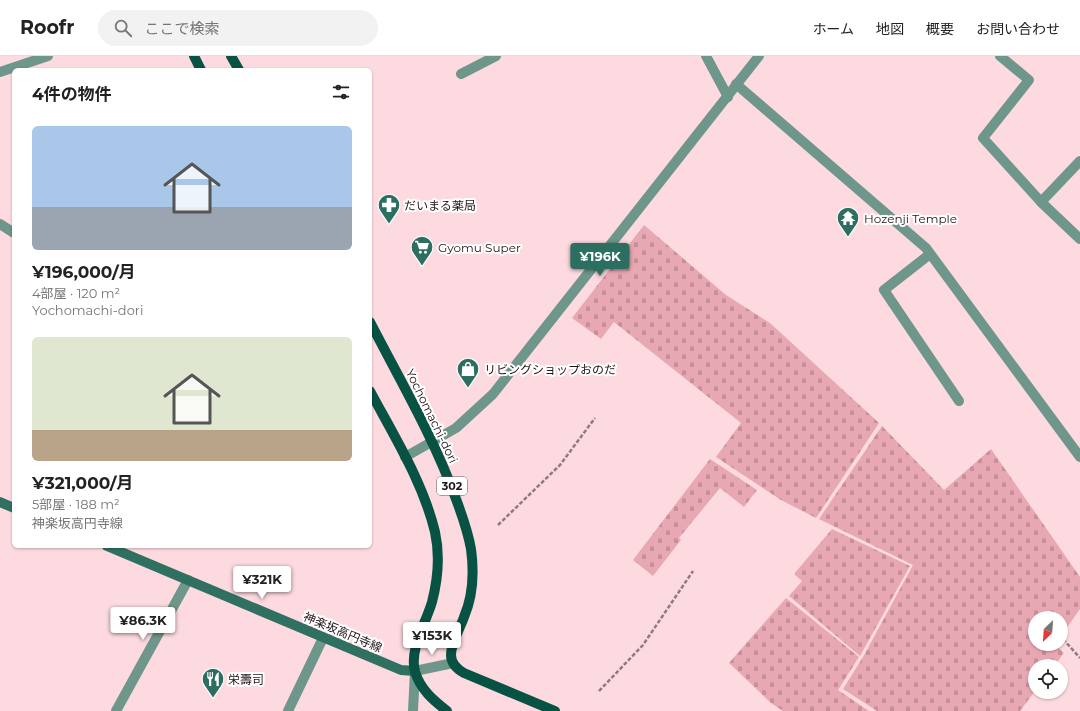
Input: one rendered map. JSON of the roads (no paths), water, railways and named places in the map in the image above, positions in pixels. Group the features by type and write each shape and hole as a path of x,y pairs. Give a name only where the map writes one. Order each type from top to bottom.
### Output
{"main road":[{"path":"194,56 200,68"},
{"path":"231,56 238,68"},
{"name":"Yochomachi-dori","path":"372,326 432,442 450,482 463,518 471,548 473,568 471,591 467,609 453,644 451,655 453,663"},
{"name":"302","path":"372,395 405,457 431,518 438,549 437,579 432,602 417,643 414,658 415,671 421,685 431,699 447,711"},
{"path":"0,502 12,507"},
{"name":"神楽坂高円寺線","path":"111,548 401,670 415,671"},
{"path":"453,663 464,673 555,711"}],"street":[{"path":"0,72 48,56"},
{"path":"461,74 496,56"},
{"path":"706,56 728,97"},
{"path":"405,457 456,428 493,394 759,56"},
{"path":"1000,56 1029,80 983,138 1041,202 1080,239"},
{"path":"736,84 926,248 1080,457"},
{"path":"1041,202 1080,161"},
{"path":"0,224 12,231"},
{"path":"930,254 884,290 959,401"},
{"path":"116,711 188,580"},
{"path":"288,711 323,638"},
{"path":"413,711 415,671 453,663"}],"place":[{"name":"だいまる薬局","path":"389,224"},
{"name":"Hozenji Temple","path":"848,238"},
{"name":"Gyomu Super","path":"422,266"},
{"name":"リビングショップおのだ","path":"468,388"},
{"name":"栄壽司","path":"213,698"}]}
